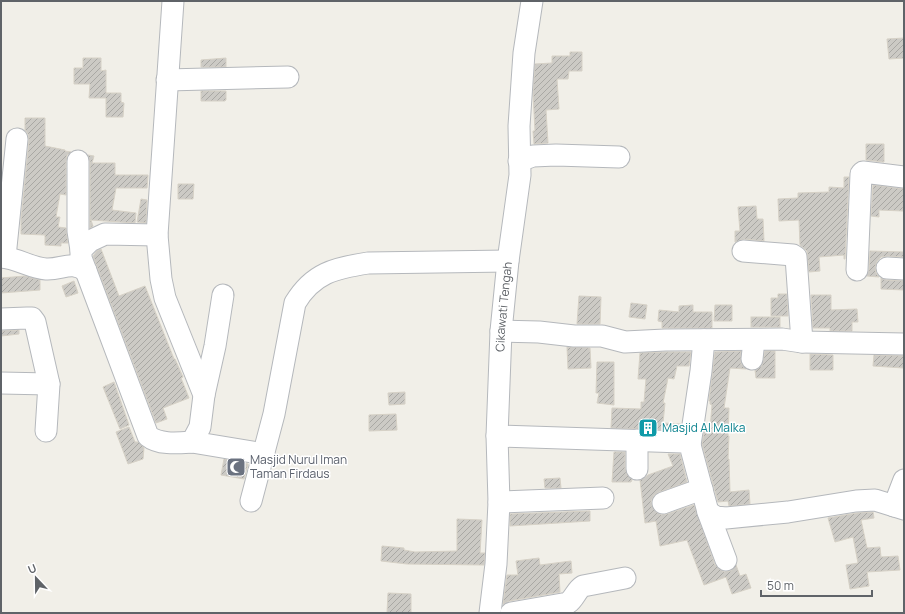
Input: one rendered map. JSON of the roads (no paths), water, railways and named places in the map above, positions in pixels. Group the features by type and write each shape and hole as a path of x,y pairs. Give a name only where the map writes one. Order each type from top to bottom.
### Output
{"street":[{"path":"173,1 157,235 161,279 165,298 204,395"},
{"name":"Cikawati Tengah","path":"490,613 496,564 499,502 497,436 501,331 508,261 520,175 519,126 524,60 532,1"},
{"path":"168,80 288,77"},
{"path":"17,139 3,257 42,269 52,270 72,265 79,266 86,271"},
{"path":"520,162 533,156 556,155 619,157"},
{"path":"78,161 78,231 81,258 148,436 153,440 180,443 192,442 264,454"},
{"path":"857,270 861,174 864,172 904,177"},
{"path":"81,250 90,241 100,235 105,234 116,233 157,235"},
{"path":"743,251 794,255 796,257 802,342"},
{"path":"251,501 274,414 295,304 303,291 315,280 332,271 368,263 508,261"},
{"path":"192,442 200,427 204,395 215,346 223,295"},
{"path":"1,319 32,318 35,322 49,384 46,431"},
{"path":"501,331 539,332 574,336 602,336 625,342 704,340 753,349 782,340 802,342 904,344"},
{"path":"704,340 690,445 708,512 726,560"},
{"path":"1,383 49,384"},
{"path":"497,436 683,442 690,445"},
{"path":"637,440 637,469"},
{"path":"708,512 716,517 726,518 788,512 856,501 875,500 899,507 904,480"},
{"path":"663,503 702,489"},
{"path":"499,502 603,498"},
{"path":"511,613 568,604 574,598 577,590 583,586 625,578"}],"place":[{"name":"Masjid Al Malka","path":"648,428"},
{"name":"Masjid Nurul Iman Taman Firdaus","path":"236,467"}]}
